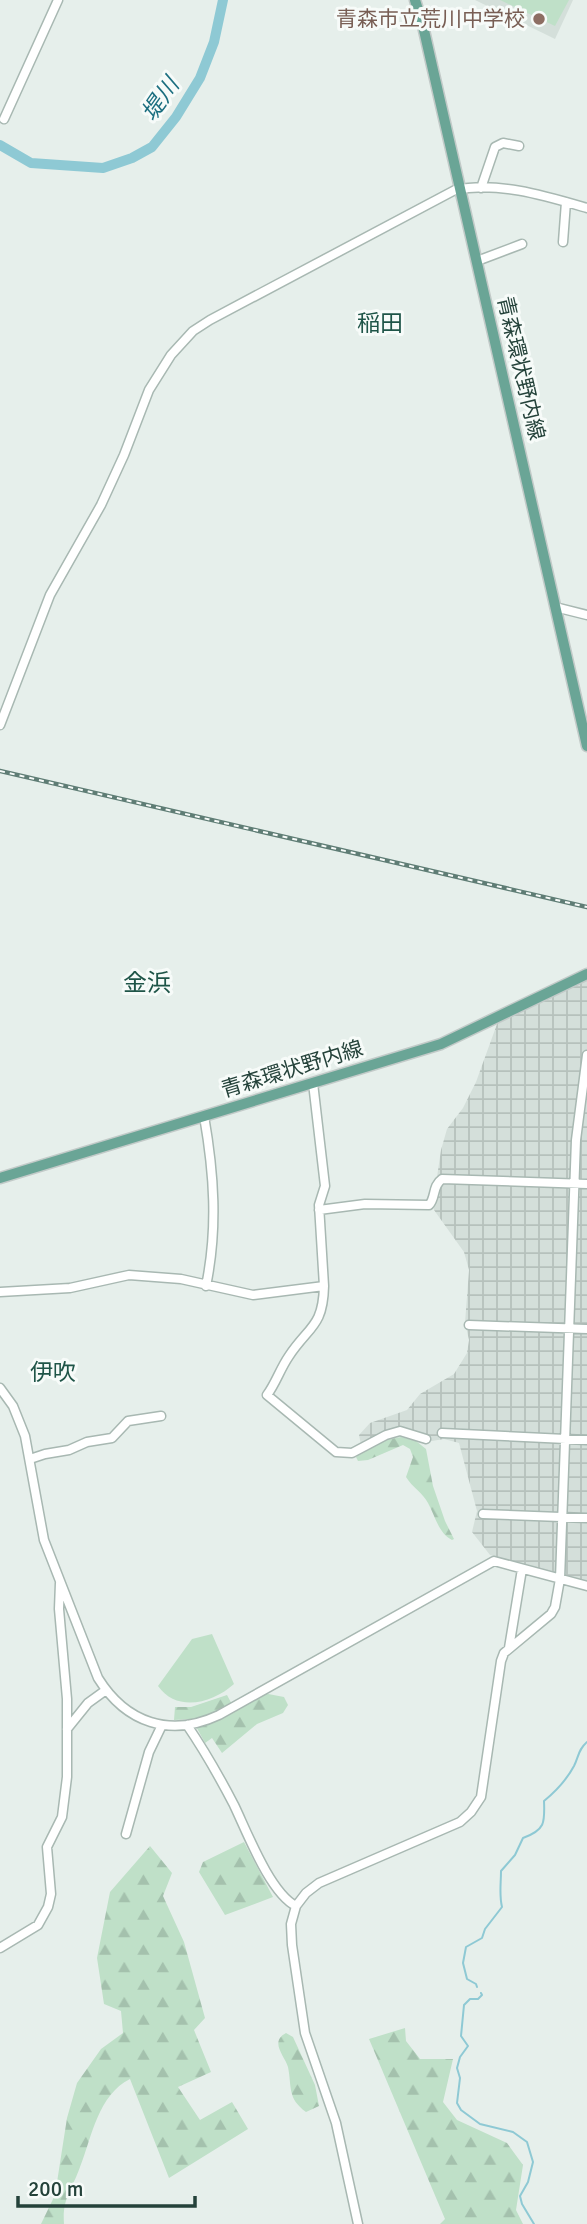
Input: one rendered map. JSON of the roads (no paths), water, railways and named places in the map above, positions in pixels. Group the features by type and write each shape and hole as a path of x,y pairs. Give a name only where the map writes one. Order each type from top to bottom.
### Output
{"main road":[{"name":"青森環状野内線","path":"415,0 587,746"},
{"name":"青森環状野内線","path":"0,1178 441,1044 587,974"}],"street":[{"path":"4,119 58,0"},
{"path":"481,188 495,147 503,143 519,146"},
{"path":"0,725 50,595 96,514 124,455 149,390 171,355 193,331 410,212 460,189 519,191 587,208"},
{"path":"563,243 566,202"},
{"path":"477,261 522,244"},
{"path":"555,607 587,615"},
{"path":"358,2224 336,2123 309,2047 302,2017 291,1933 292,1916 306,1893 319,1884 449,1827 471,1812 481,1797 501,1661 509,1648 551,1614 557,1600 579,1110 587,1055"},
{"path":"313,1083 325,1186 319,1203 324,1286 321,1315 313,1329 288,1357 267,1395 336,1452 352,1453 386,1435 400,1431 426,1439"},
{"path":"204,1115 215,1192 214,1247 206,1286"},
{"path":"319,1210 365,1204 425,1206 431,1203 435,1187 442,1179 587,1184"},
{"path":"0,1292 70,1288 129,1275 181,1279 253,1295 324,1286"},
{"path":"469,1325 587,1329"},
{"path":"0,1388 18,1416 30,1459 44,1540 98,1678 106,1690 132,1715 162,1726 194,1725 219,1716 494,1561 587,1586"},
{"path":"30,1459 69,1450 87,1442 112,1438 128,1421 160,1416"},
{"path":"442,1433 587,1440"},
{"path":"483,1514 587,1518"},
{"path":"509,1648 522,1569"},
{"path":"0,1948 31,1930 44,1916 48,1907 51,1886 47,1847 62,1817 67,1777 60,1583"},
{"path":"67,1729 88,1703 106,1690"},
{"path":"187,1725 233,1805 255,1853 285,1900 296,1906"},
{"path":"126,1834 149,1752 162,1726"}],"waterway":[{"name":"堤川","path":"0,145 31,163 103,168 132,158 152,147 176,117 200,78 214,42 223,0"},
{"path":"477,1987 467,1979 463,1963 466,1947 482,1938 485,1929 502,1907 501,1871 515,1855 523,1838 540,1829 544,1820 544,1801 568,1776 580,1750 587,1742"},
{"path":"481,1993 478,1999 470,1999 464,2005 461,2036 468,2046 460,2057 457,2068 460,2078 457,2103 461,2110 480,2124 513,2132 527,2142 533,2162 528,2182 520,2196 534,2224"}],"railway":[{"path":"0,771 587,907"}],"place":[{"name":"青森市立荒川中学校","path":"539,19"}],"district":[{"name":"稲田","path":"380,323"},
{"name":"金浜","path":"147,983"},
{"name":"伊吹","path":"53,1372"}]}
